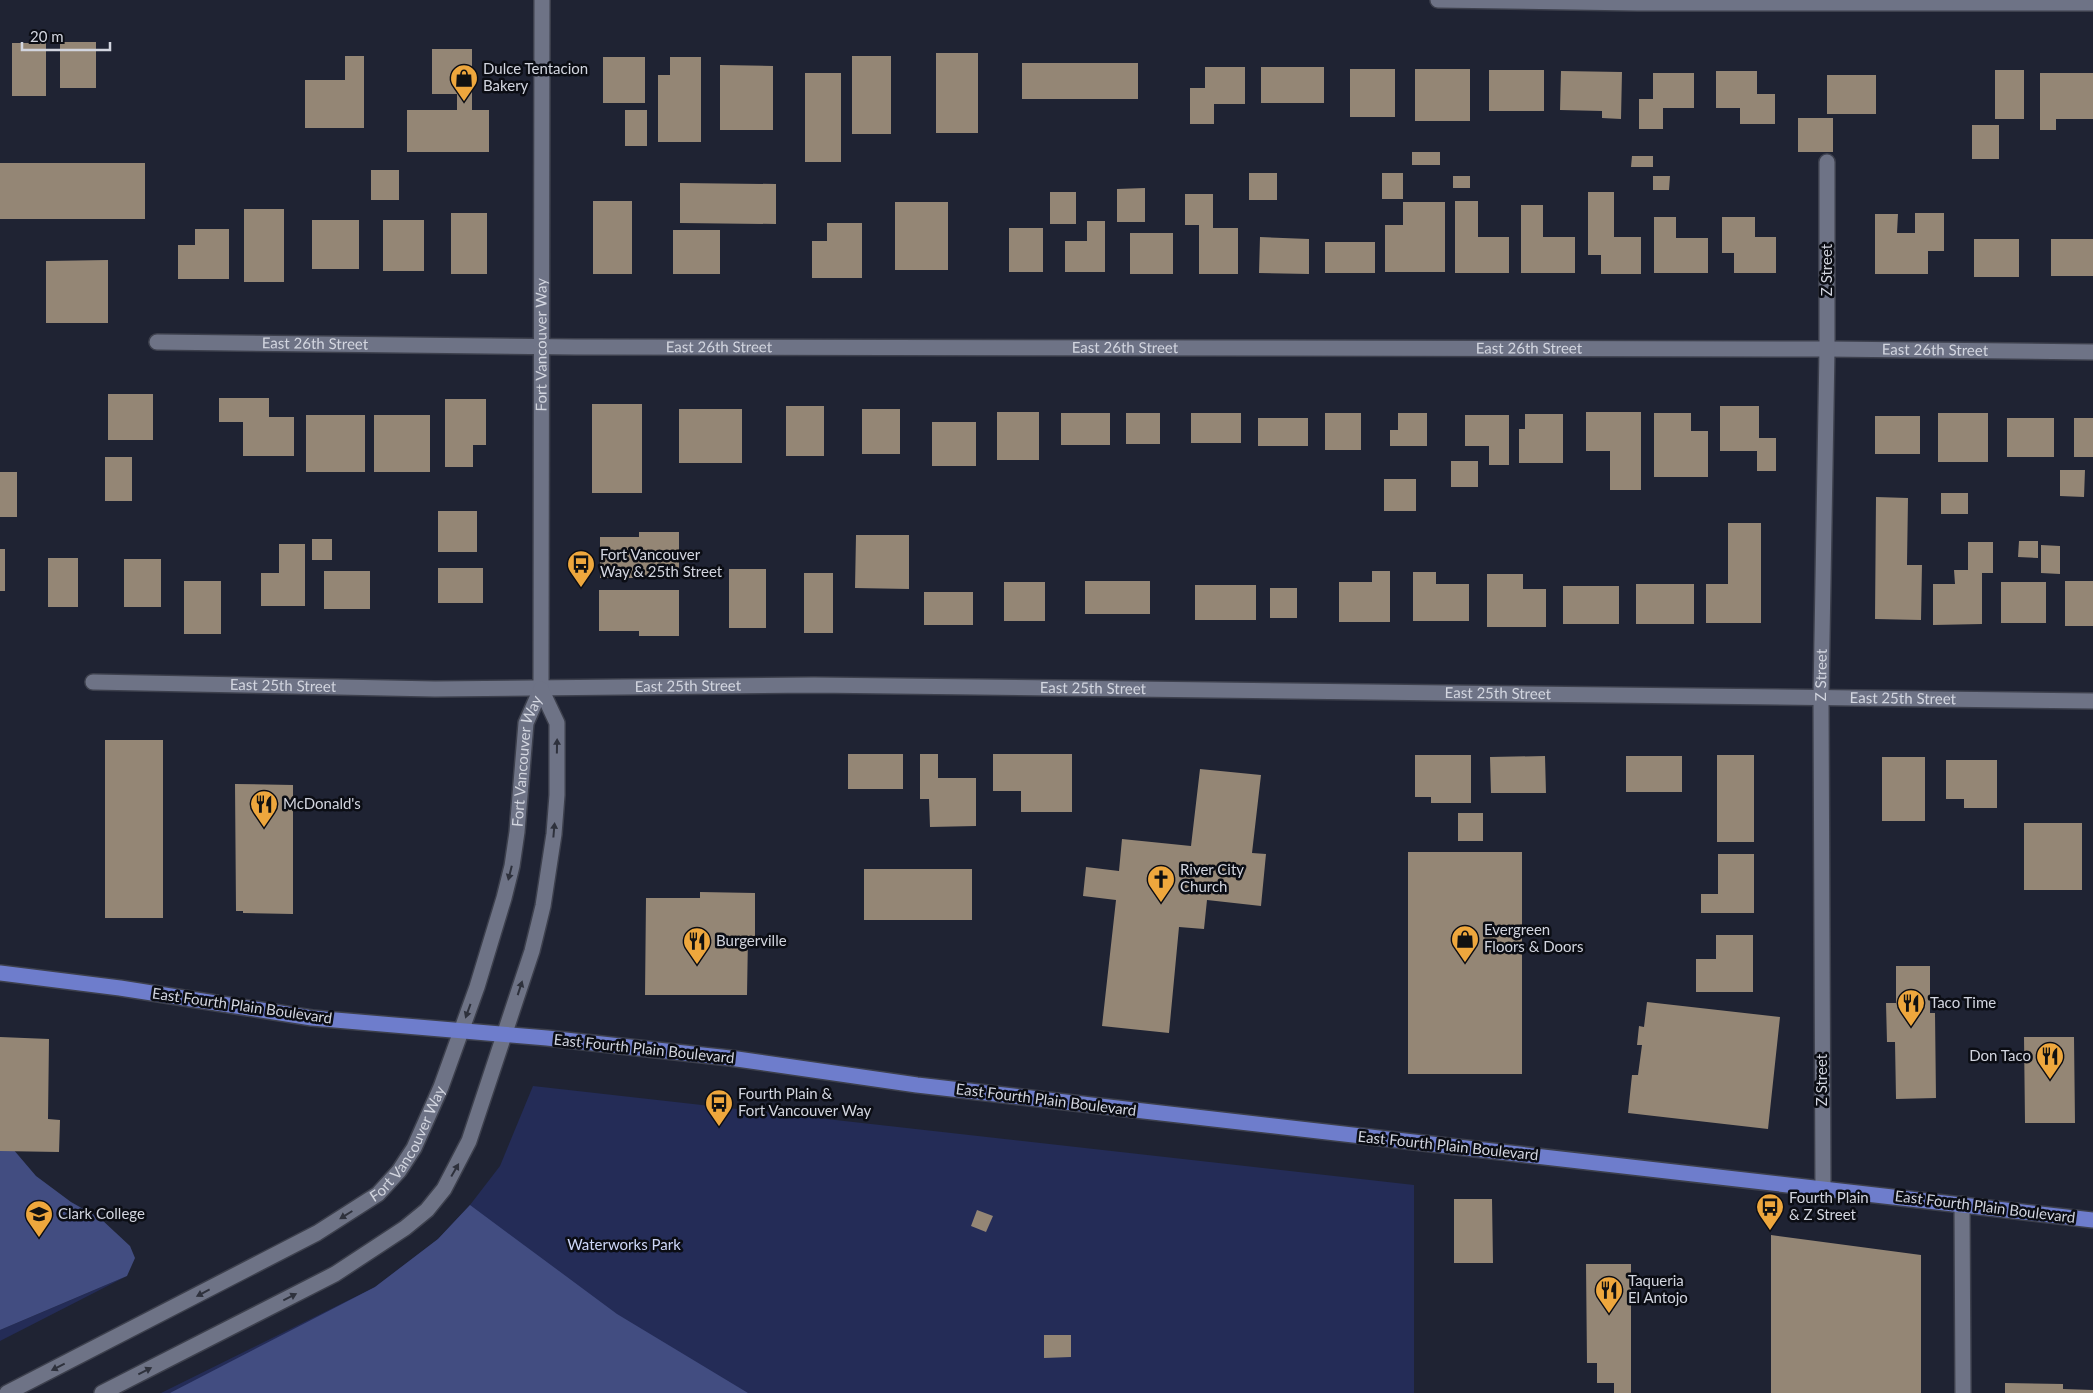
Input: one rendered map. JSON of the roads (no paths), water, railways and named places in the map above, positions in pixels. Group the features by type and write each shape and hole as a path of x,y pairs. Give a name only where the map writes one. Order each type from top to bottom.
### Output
{"main road":[{"name":"East Fourth Plain Boulevard","path":"0,973 120,988 312,1018 504,1034 730,1058 917,1085 2093,1220"}],"street":[{"name":"Fort Vancouver Way","path":"7,1393 317,1233 378,1194 399,1172 414,1148 441,1087 479,980 512,866 517,832 526,723 541,689 542,0"},
{"path":"1438,0 1637,3 2093,3"},
{"name":"Z Street","path":"1823,1188 1821,696 1827,349 1827,162"},
{"name":"East 26th Street","path":"157,342 542,347 1827,349 2093,352"},
{"name":"East 25th Street","path":"93,682 435,689 814,686 1821,696 2093,701"},
{"name":"Fort Vancouver Way","path":"102,1393 335,1274 404,1228 427,1210 444,1189 469,1141 532,951 543,906 554,834 557,795 557,723 541,689"},
{"path":"1962,1204 1963,1393"}],"place":[{"name":"Dulce Tentacion Bakery","path":"464,102"},
{"name":"Fort Vancouver Way & 25th Street","path":"581,588"},
{"name":"McDonald's","path":"264,828"},
{"name":"River City Church","path":"1161,903"},
{"name":"Evergreen Floors & Doors","path":"1465,963"},
{"name":"Burgerville","path":"697,965"},
{"name":"Taco Time","path":"1911,1027"},
{"name":"Don Taco","path":"2050,1080"},
{"name":"Fourth Plain & Fort Vancouver Way","path":"719,1127"},
{"name":"Fourth Plain & Z Street","path":"1770,1231"},
{"name":"Clark College","path":"39,1238"},
{"name":"Taqueria El Antojo","path":"1609,1314"}],"park label":[{"name":"Waterworks Park","path":"624,1245"}]}
